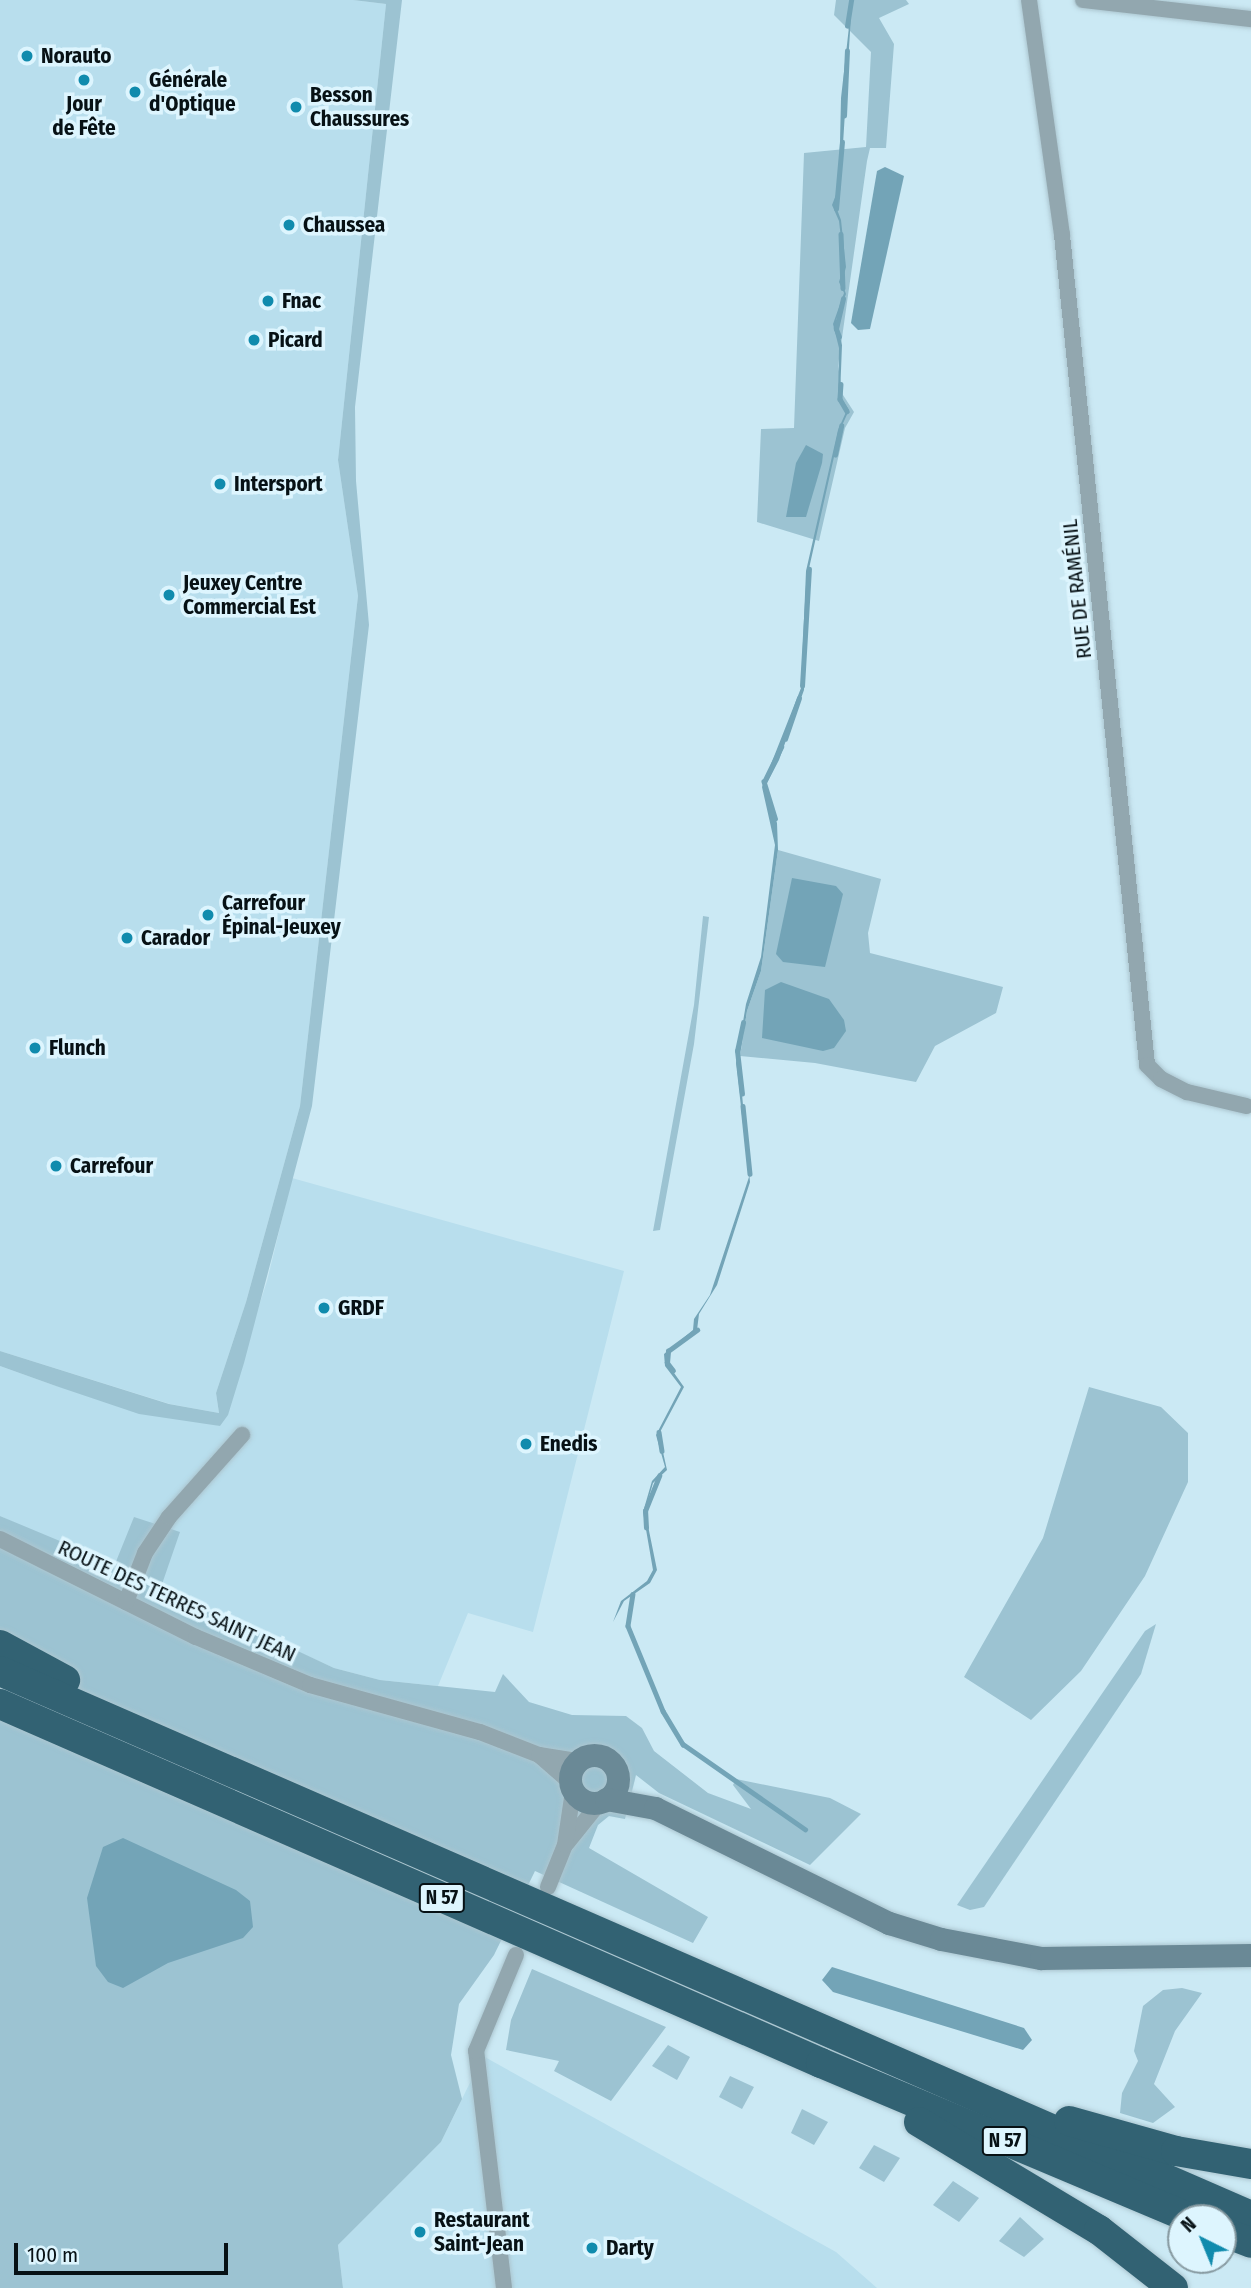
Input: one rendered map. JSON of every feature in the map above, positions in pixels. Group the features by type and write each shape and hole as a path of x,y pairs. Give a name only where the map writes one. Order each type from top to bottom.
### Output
{"highway":[{"path":"0,1645 72,1684 114,1720"},
{"name":"N 57","path":"0,1671 954,2090 1251,2216"},
{"name":"N 57","path":"0,1704 821,2063 1167,2209"},
{"path":"0,1719 63,1732"},
{"path":"821,2063 1033,2187 1099,2230 1173,2288"},
{"path":"954,2090 1163,2147 1251,2164"}],"street":[{"name":"RUE DE RAMÉNIL","path":"1029,0 1062,235 1147,1065 1161,1079 1187,1092 1246,1106"},
{"path":"1083,0 1251,19"},
{"path":"126,1602 145,1553 169,1517 242,1434"},
{"name":"ROUTE DES TERRES SAINT JEAN","path":"0,1539 240,1658 310,1685 480,1732 539,1755 570,1778"},
{"name":"ROUTE DES TERRES SAINT JEAN","path":"539,1755 570,1778"},
{"path":"548,1887 565,1844 570,1778 600,1755 655,1808 888,1923 941,1940 1041,1958 1251,1955"},
{"path":"565,1844 615,1789 617,1773"},
{"path":"570,1778 585,1801 603,1800 655,1808"},
{"path":"504,2288 477,2051 516,1955"}],"shaded area":[{"path":"0,0 353,0 386,4 338,460 358,596 300,1106 246,1302 216,1393 219,1413 170,1404 0,1351"},
{"path":"353,0 402,0 355,407 356,481 369,625 312,1106 244,1363 228,1415 220,1426 139,1414 53,1385 0,1366 0,1351 169,1404 219,1413 216,1393 246,1302 300,1106 358,596 338,460 386,4"},
{"path":"836,0 906,0 909,4 879,18 894,44 886,148 870,148 867,161 838,366 843,395 854,412 845,428 819,541 757,522 761,429 794,428 804,153 866,147 871,52 834,15"},
{"path":"852,0 840,192 835,204 841,220 846,267 842,282 846,294 836,320 842,345 840,396 849,410 840,430 808,573 804,690 779,760 765,787 777,823 778,850 761,971 747,1011 739,1061 750,1182 717,1285 699,1314 697,1330 666,1355 667,1363 684,1387 659,1434 667,1470 653,1483 645,1511 657,1570 650,1583 624,1601 613,1622 621,1601 647,1581 653,1570 643,1512 652,1481 665,1467 656,1435 681,1387 665,1366 664,1354 693,1330 694,1319 710,1295 749,1177 736,1063 746,1004 761,957 775,845 762,787 801,688 806,571 838,430 846,412 838,399 839,348 833,324 844,293 839,282 844,265 839,221 832,205 839,187 841,98"},
{"path":"885,167 904,176 870,329 858,330 851,323 877,171"},
{"path":"806,445 823,454 822,463 806,517 786,517 796,463"},
{"path":"778,850 881,879 868,933 870,953 1003,987 996,1013 935,1046 916,1082 815,1063 740,1056 747,1011 761,971"},
{"path":"792,878 836,886 843,894 825,967 783,962 776,954"},
{"path":"703,916 709,917 694,1044 660,1230 653,1231 694,1005"},
{"path":"781,982 829,999 844,1020 846,1031 834,1048 823,1051 762,1038 765,990"},
{"path":"292,1178 624,1271 533,1632 468,1613 438,1686 380,1680 334,1668 0,1516 0,1366 53,1385 220,1426 267,1281"},
{"path":"1089,1387 1161,1407 1188,1433 1188,1482 1145,1576 1081,1671 1031,1720 964,1677 1043,1538"},
{"path":"0,1516 115,1564 134,1517 180,1532 161,1587 334,1668 380,1680 495,1692 503,1674 529,1702 572,1715 626,1716 642,1728 654,1751 708,1793 751,1809 733,1785 736,1779 830,1798 861,1814 810,1865 659,1793 636,1775 625,1819 609,1816 598,1825 589,1848 708,1917 693,1943 535,1871 494,1955 459,2004 451,2055 462,2099 441,2142 338,2245 343,2288 0,2288"},
{"path":"1156,1624 1141,1674 984,1907 970,1910 957,1905 1145,1631"},
{"path":"123,1838 236,1890 250,1901 253,1927 243,1938 168,1963 123,1988 108,1982 96,1966 87,1898 103,1847"},
{"path":"832,1967 1024,2028 1032,2040 1023,2050 833,1992 822,1980"},
{"path":"532,1969 666,2027 611,2101 554,2071 559,2061 506,2050 511,2020"},
{"path":"1182,1988 1202,1993 1175,2031 1154,2084 1175,2107 1153,2123 1120,2113 1122,2093 1138,2061 1134,2051 1143,2006 1163,1990"},
{"path":"668,2045 690,2057 677,2080 652,2066"},
{"path":"483,2056 836,2252 877,2288 343,2288 338,2245 441,2142"},
{"path":"730,2076 754,2087 742,2109 719,2097"},
{"path":"802,2109 828,2122 814,2145 791,2133"},
{"path":"874,2145 900,2158 884,2182 859,2168"},
{"path":"953,2181 979,2198 959,2222 933,2205"},
{"path":"1020,2217 1044,2239 1024,2257 999,2241"}],"waterway":[{"path":"847,26 851,0"},
{"path":"844,116 847,51"},
{"path":"836,209 842,142"},
{"path":"841,234 843,288"},
{"path":"839,337 836,329 843,299"},
{"path":"841,384 840,399 847,411"},
{"path":"835,455 841,426"},
{"path":"802,686 809,569"},
{"path":"785,739 799,698"},
{"path":"775,819 764,782 781,747"},
{"path":"742,1094 737,1051 743,1023"},
{"path":"743,1106 750,1174"},
{"path":"673,1371 667,1363 668,1351 697,1330"},
{"path":"659,1432 662,1451"},
{"path":"646,1528 645,1511 659,1476"},
{"path":"633,1594 628,1626 663,1711 683,1744 805,1829"}],"place":[{"name":"Norauto","path":"27,56"},
{"name":"Jour de Fête","path":"84,80"},
{"name":"Générale d'Optique","path":"135,92"},
{"name":"Besson Chaussures","path":"296,107"},
{"name":"Chaussea","path":"289,225"},
{"name":"Fnac","path":"268,301"},
{"name":"Picard","path":"254,340"},
{"name":"Intersport","path":"220,484"},
{"name":"Jeuxey Centre Commercial Est","path":"169,595"},
{"name":"Carrefour Épinal-Jeuxey","path":"208,915"},
{"name":"Carador","path":"127,938"},
{"name":"Flunch","path":"35,1048"},
{"name":"Carrefour","path":"56,1166"},
{"name":"GRDF","path":"324,1308"},
{"name":"Enedis","path":"526,1444"},
{"name":"Restaurant Saint-Jean","path":"420,2232"},
{"name":"Darty","path":"592,2248"}]}
